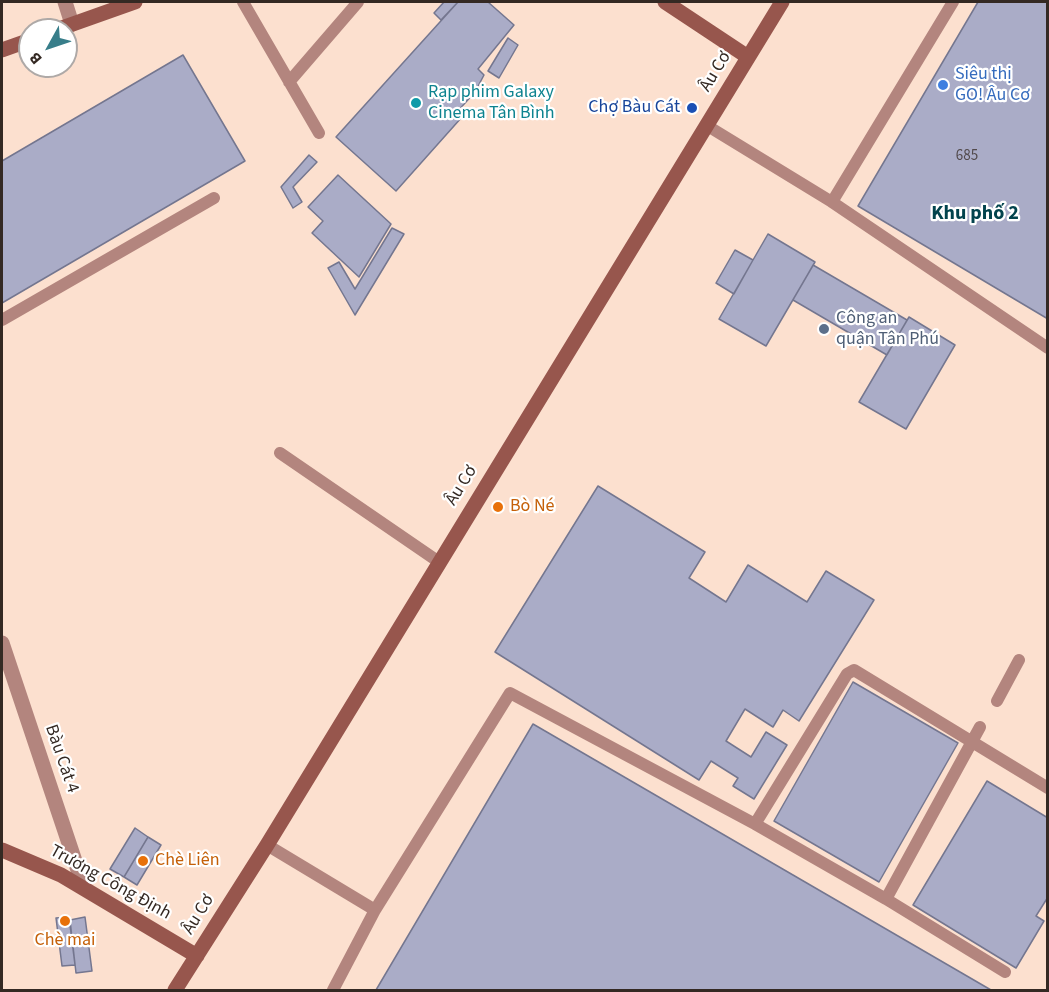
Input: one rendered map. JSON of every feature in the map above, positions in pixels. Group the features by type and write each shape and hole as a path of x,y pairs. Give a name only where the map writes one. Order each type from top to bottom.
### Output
{"main road":[{"path":"78,22 135,2"},
{"path":"665,2 748,57"},
{"name":"Âu Cơ","path":"175,990 267,845 782,2"},
{"path":"2,50 18,44"},
{"name":"Trương Công Định","path":"2,850 61,875 196,956"}],"street":[{"path":"65,2 70,18"},
{"name":"Bàu Cát 4","path":"2,643 84,888"}],"lane":[{"path":"243,2 319,133"},
{"path":"289,82 358,2"},
{"path":"832,202 952,2"},
{"path":"706,124 832,202 1047,348"},
{"path":"2,320 214,198"},
{"path":"280,453 439,562"},
{"path":"997,701 1019,660"},
{"path":"755,824 850,671 854,670 1047,788"},
{"path":"333,990 375,910 510,693 755,824 886,899 1005,972"},
{"path":"886,899 980,727"},
{"path":"267,845 375,910"}],"building":[{"path":"444,2 458,2 441,20 434,13"},
{"name":"Rạp phim Galaxy Cinema Tân Bình","path":"458,2 488,2 514,25 478,69 484,75 475,92 456,113 462,117 396,191 336,137"},
{"path":"978,2 1048,2 1048,319 858,206"},
{"path":"508,38 518,45 499,78 488,71"},
{"path":"183,55 245,161 2,303 2,161"},
{"path":"309,155 317,162 293,187 302,202 293,208 281,187"},
{"path":"338,175 391,224 359,277 312,233 323,221 308,207"},
{"path":"392,228 404,234 355,315 328,268 339,262 355,289"},
{"path":"768,234 815,262 766,346 719,319"},
{"path":"735,250 753,260 734,294 716,283"},
{"path":"813,265 907,320 887,355 793,300"},
{"path":"909,317 955,345 906,429 859,402"},
{"path":"598,486 705,552 689,578 726,602 748,565 807,602 826,571 874,600 799,721 783,710 773,727 745,709 726,741 751,757 766,732 787,745 754,799 733,786 738,778 711,761 699,780 495,652"},
{"path":"853,682 958,743 879,882 774,821"},
{"path":"533,724 991,990 376,990"},
{"path":"987,781 1048,818 1048,897 1036,916 1044,921 1016,968 913,905"},
{"path":"135,828 148,837 124,877 110,869"},
{"name":"Chè Liên","path":"148,837 161,845 137,885 124,877"},
{"path":"69,917 75,965 62,966 56,918"},
{"path":"85,917 92,971 76,973 70,920"}],"place":[{"name":"Siêu thị GO! Âu Cơ","path":"943,85"},
{"name":"Rạp phim Galaxy Cinema Tân Bình","path":"416,103"},
{"name":"Chợ Bàu Cát","path":"692,108"},
{"name":"Công an quận Tân Phú","path":"824,329"},
{"name":"Bò Né","path":"498,507"},
{"name":"Chè Liên","path":"143,861"},
{"name":"Chè mai","path":"65,921"}],"district":[{"name":"Khu phố 2","path":"975,215"}]}
